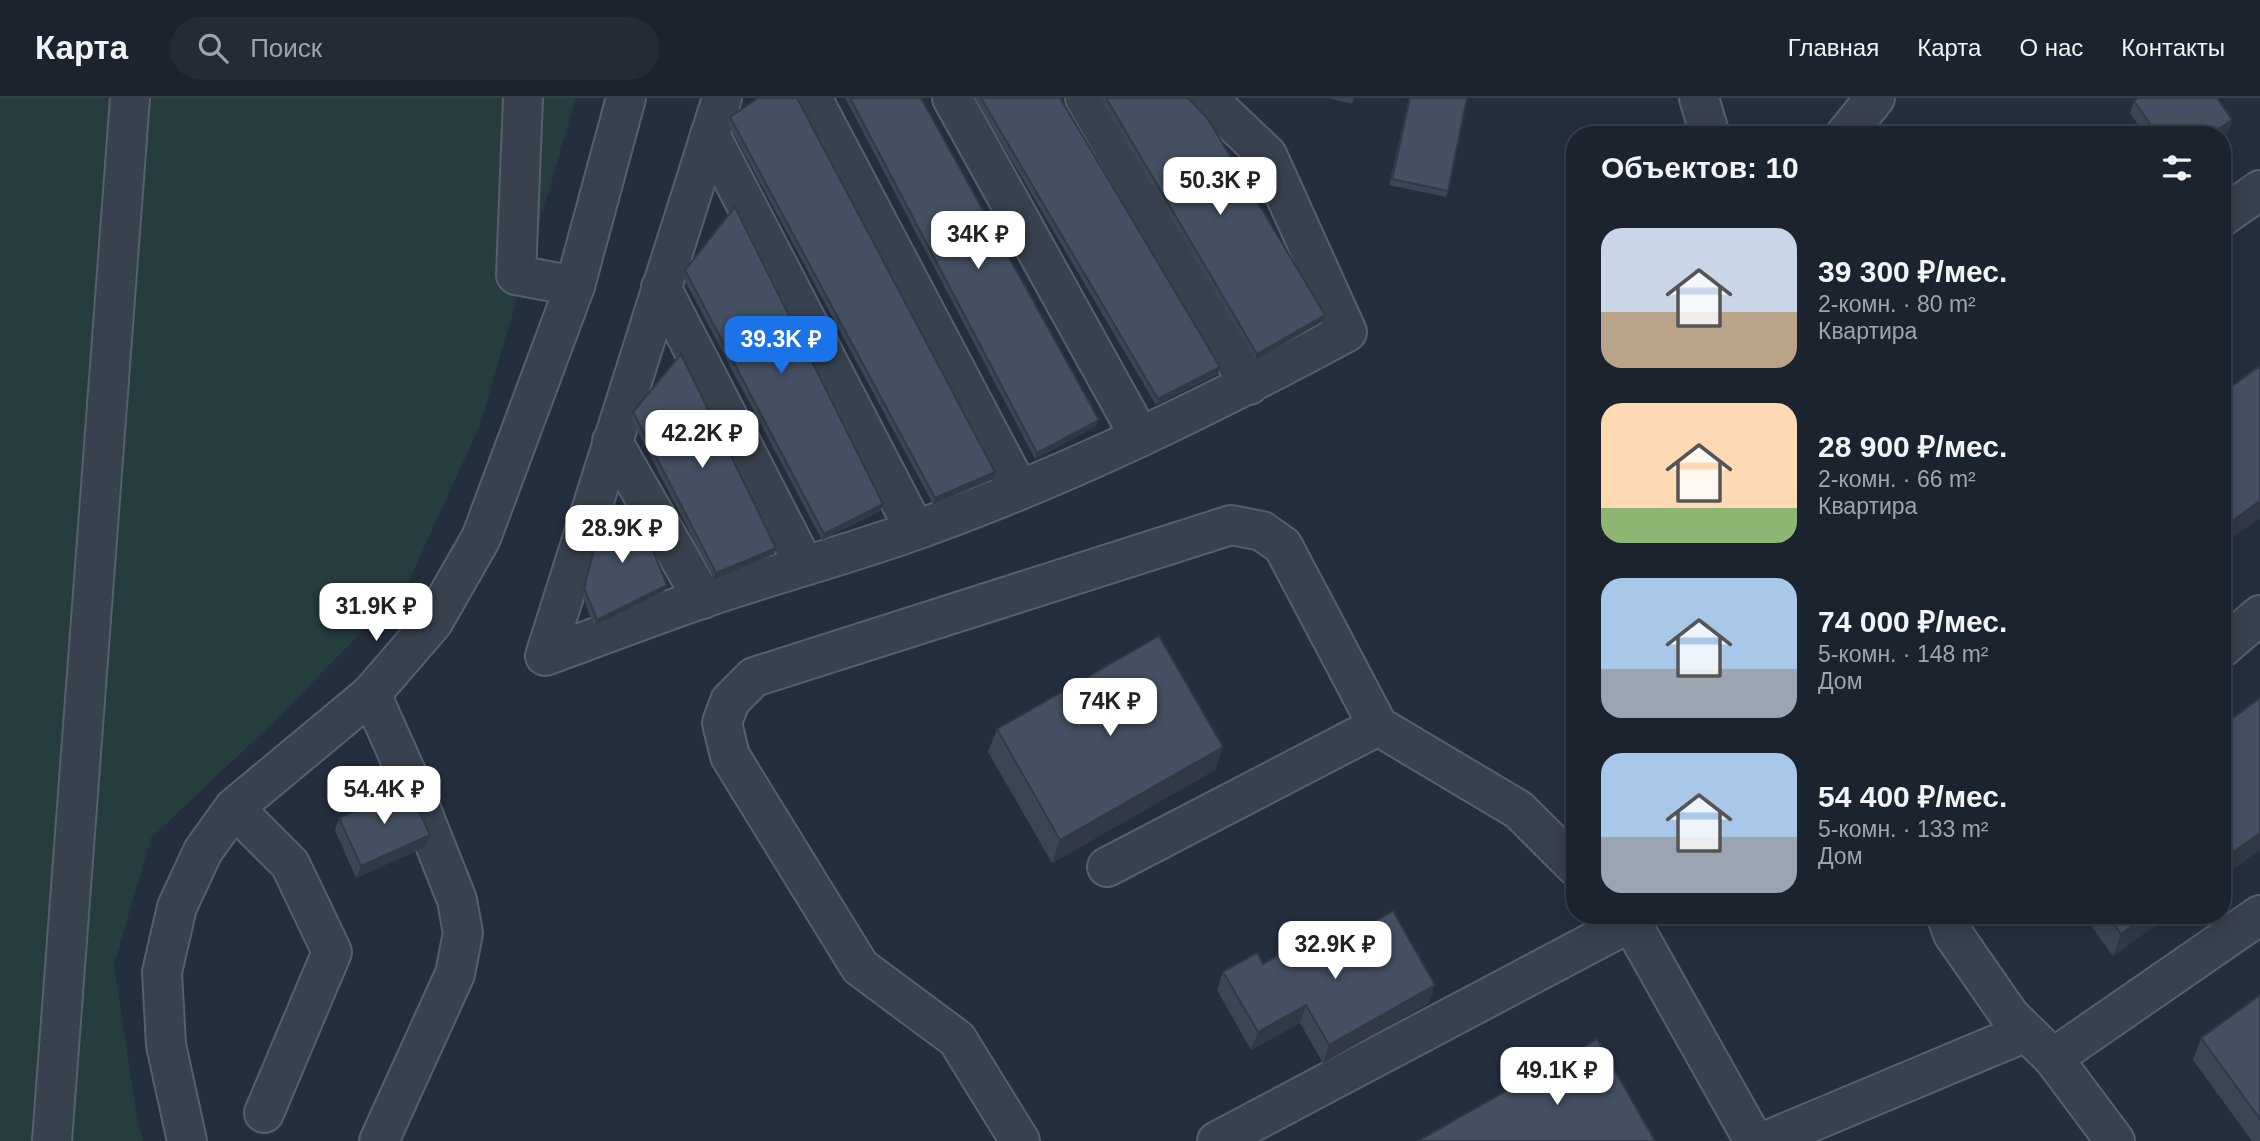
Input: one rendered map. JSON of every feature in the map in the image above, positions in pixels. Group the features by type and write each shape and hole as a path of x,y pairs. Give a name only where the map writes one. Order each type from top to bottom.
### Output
{"street":[{"path":"52,1141 130,98"},
{"path":"523,98 516,275 575,286"},
{"path":"187,1141 166,1045 162,972 177,907 203,851 234,808 371,694 433,622 481,538 575,286 626,98"},
{"path":"722,98 545,656 703,598 915,530 1019,490 1249,385 1348,332 1267,155 1207,98"},
{"path":"812,98 1019,490"},
{"path":"952,98 1140,437"},
{"path":"1085,98 1249,385"},
{"path":"1699,98 1707,126"},
{"path":"1852,126 1875,98"},
{"path":"710,135 915,530"},
{"path":"2231,211 2260,190"},
{"path":"661,287 804,565"},
{"path":"612,442 703,598"},
{"path":"1020,1141 957,1039 860,967 730,756 722,723 730,701 754,677 1231,525 1262,531 1283,546 1378,726 1519,810 1566,857"},
{"path":"2231,640 2260,615"},
{"path":"371,694 409,779 457,900 463,933 455,974 379,1141"},
{"path":"1107,867 1378,726"},
{"path":"234,808 290,864 332,952 264,1113"},
{"path":"1766,1141 2040,1045 2260,915"},
{"path":"1217,1141 1616,924"},
{"path":"1630,924 1754,1141"},
{"path":"1949,924 1952,934 2010,1016 2040,1045 2115,1141"}],"green space":[{"path":"0,98 576,98 480,425 407,585 278,718 151,838 114,965 137,1118 143,1141 0,1141"}],"building":[{"path":"758,98 797,98 995,472 935,498 730,117"},
{"path":"850,98 921,98 1099,420 1037,453"},
{"path":"981,98 1060,98 1220,367 1158,399"},
{"path":"1106,98 1188,98 1208,119 1325,315 1257,354"},
{"path":"1410,98 1467,98 1448,191 1392,179"},
{"path":"2138,98 2217,98 2232,120 2223,126 2152,126 2134,101"},
{"path":"735,207 883,504 824,534 685,270"},
{"path":"681,354 776,548 716,573 633,412"},
{"path":"2260,366 2260,501 2231,522 2231,387"},
{"path":"634,504 667,585 597,620 584,588 601,523"},
{"path":"1159,636 1223,747 1060,840 997,729"},
{"path":"2260,698 2260,833 2231,854 2231,719"},
{"path":"408,787 430,835 361,866 339,818"},
{"path":"1393,911 1435,985 1329,1045 1306,1005 1258,1032 1223,972 1257,953 1263,964 1286,951 1294,967"},
{"path":"2114,924 2135,924 2121,934"},
{"path":"2260,995 2260,1119 2201,1038"},
{"path":"1597,1039 1655,1141 1418,1141"}]}
